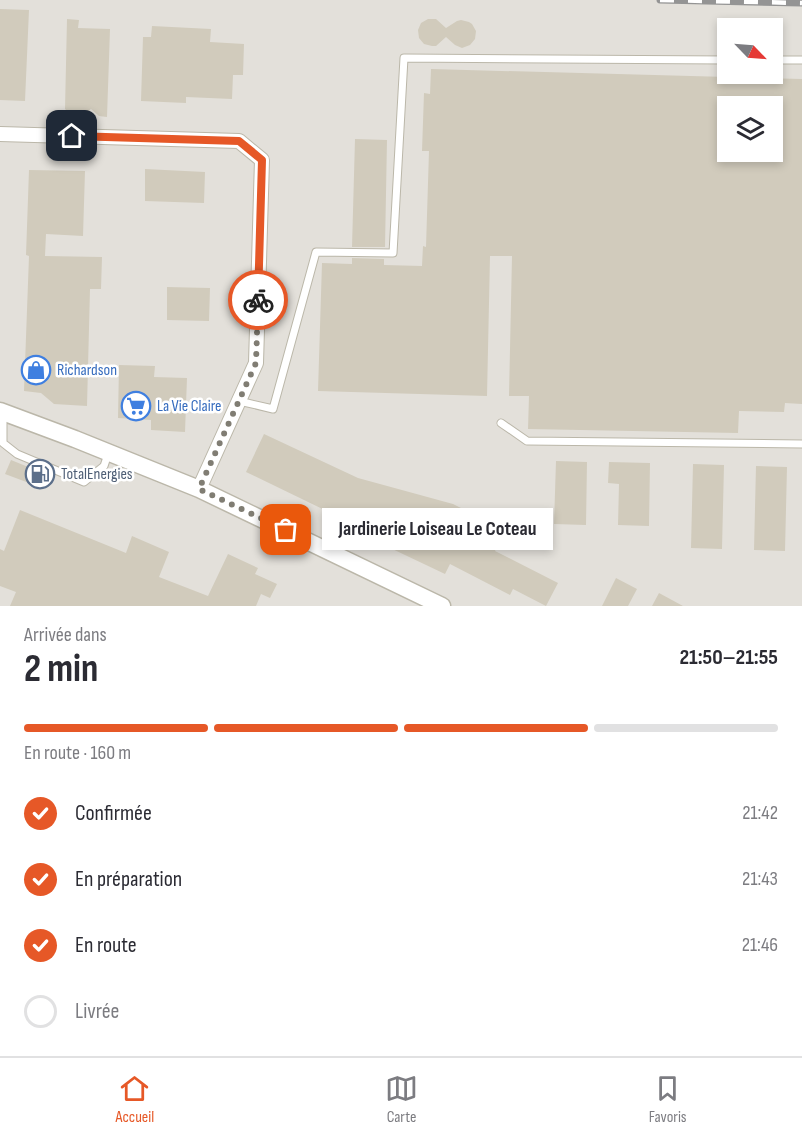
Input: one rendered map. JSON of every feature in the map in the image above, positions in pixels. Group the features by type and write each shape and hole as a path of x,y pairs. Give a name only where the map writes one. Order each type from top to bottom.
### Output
{"street":[{"path":"0,134 239,141 262,160 256,363 199,489"},
{"path":"1,412 199,489 442,606"}],"lane":[{"path":"239,401 273,410 316,252 393,253 404,58 717,60"},
{"path":"783,60 802,60"},
{"path":"1,412 3,442 17,454 84,482 104,466 109,453"},
{"path":"501,423 527,441 802,444"}],"shaded area":[{"path":"0,0 802,0 802,606 0,606"}],"building":[{"path":"0,9 29,10 25,101 0,100"},
{"path":"67,19 79,20 78,28 110,29 107,117 99,116 91,109 85,114 69,113 65,109"},
{"path":"428,19 436,19 446,28 457,21 469,22 476,31 475,39 470,45 462,48 446,37 436,46 424,44 419,38 418,30 421,23"},
{"path":"152,26 211,29 210,42 244,44 243,75 233,75 232,99 186,97 186,103 141,101 143,37 151,37"},
{"path":"431,69 717,77 717,84 783,84 783,78 802,79 802,404 785,403 784,412 739,411 738,433 528,429 529,396 509,396 512,256 490,256 487,396 318,391 322,263 352,264 352,258 384,259 384,265 422,266 423,246 426,247 429,151 422,151 424,93 430,94"},
{"path":"355,139 387,140 385,247 352,247"},
{"path":"145,169 205,172 204,203 145,201"},
{"path":"29,170 85,171 83,236 46,234 45,256 102,257 101,289 90,289 87,406 54,404 41,393 24,391 29,256 26,255"},
{"path":"167,287 210,288 209,321 167,320"},
{"path":"119,365 155,366 154,377 187,378 185,432 151,430 151,420 118,418"},
{"path":"264,434 358,478 453,504 505,530 495,551 558,583 546,606 513,589 510,595 450,564 445,574 386,546 388,543 336,520 337,516 246,472"},
{"path":"11,460 43,473 37,486 5,474"},
{"path":"556,461 587,462 586,525 554,524"},
{"path":"609,462 650,463 649,526 618,525 619,484 608,483"},
{"path":"693,464 724,465 722,549 691,548"},
{"path":"756,466 787,467 785,551 754,550"},
{"path":"20,510 126,553 132,536 169,552 159,577 208,596 228,554 258,568 255,574 277,584 270,598 261,594 256,606 10,606 16,592 0,586 0,549 4,551"},
{"path":"616,578 637,589 628,606 602,606"},
{"path":"659,593 683,606 652,606"}],"railway":[{"path":"660,0 802,3"}],"way so far":[{"path":"258,300 256,363 199,489 286,530"}],"place":[{"name":"Richardson","path":"36,370"},
{"name":"La Vie Claire","path":"136,406"},
{"name":"TotalEnergies","path":"40,474"},
{"name":"Jardinerie Loiseau Le Coteau","path":"286,530"}],"route":[{"path":"72,136 239,141 262,160 258,300"}]}
